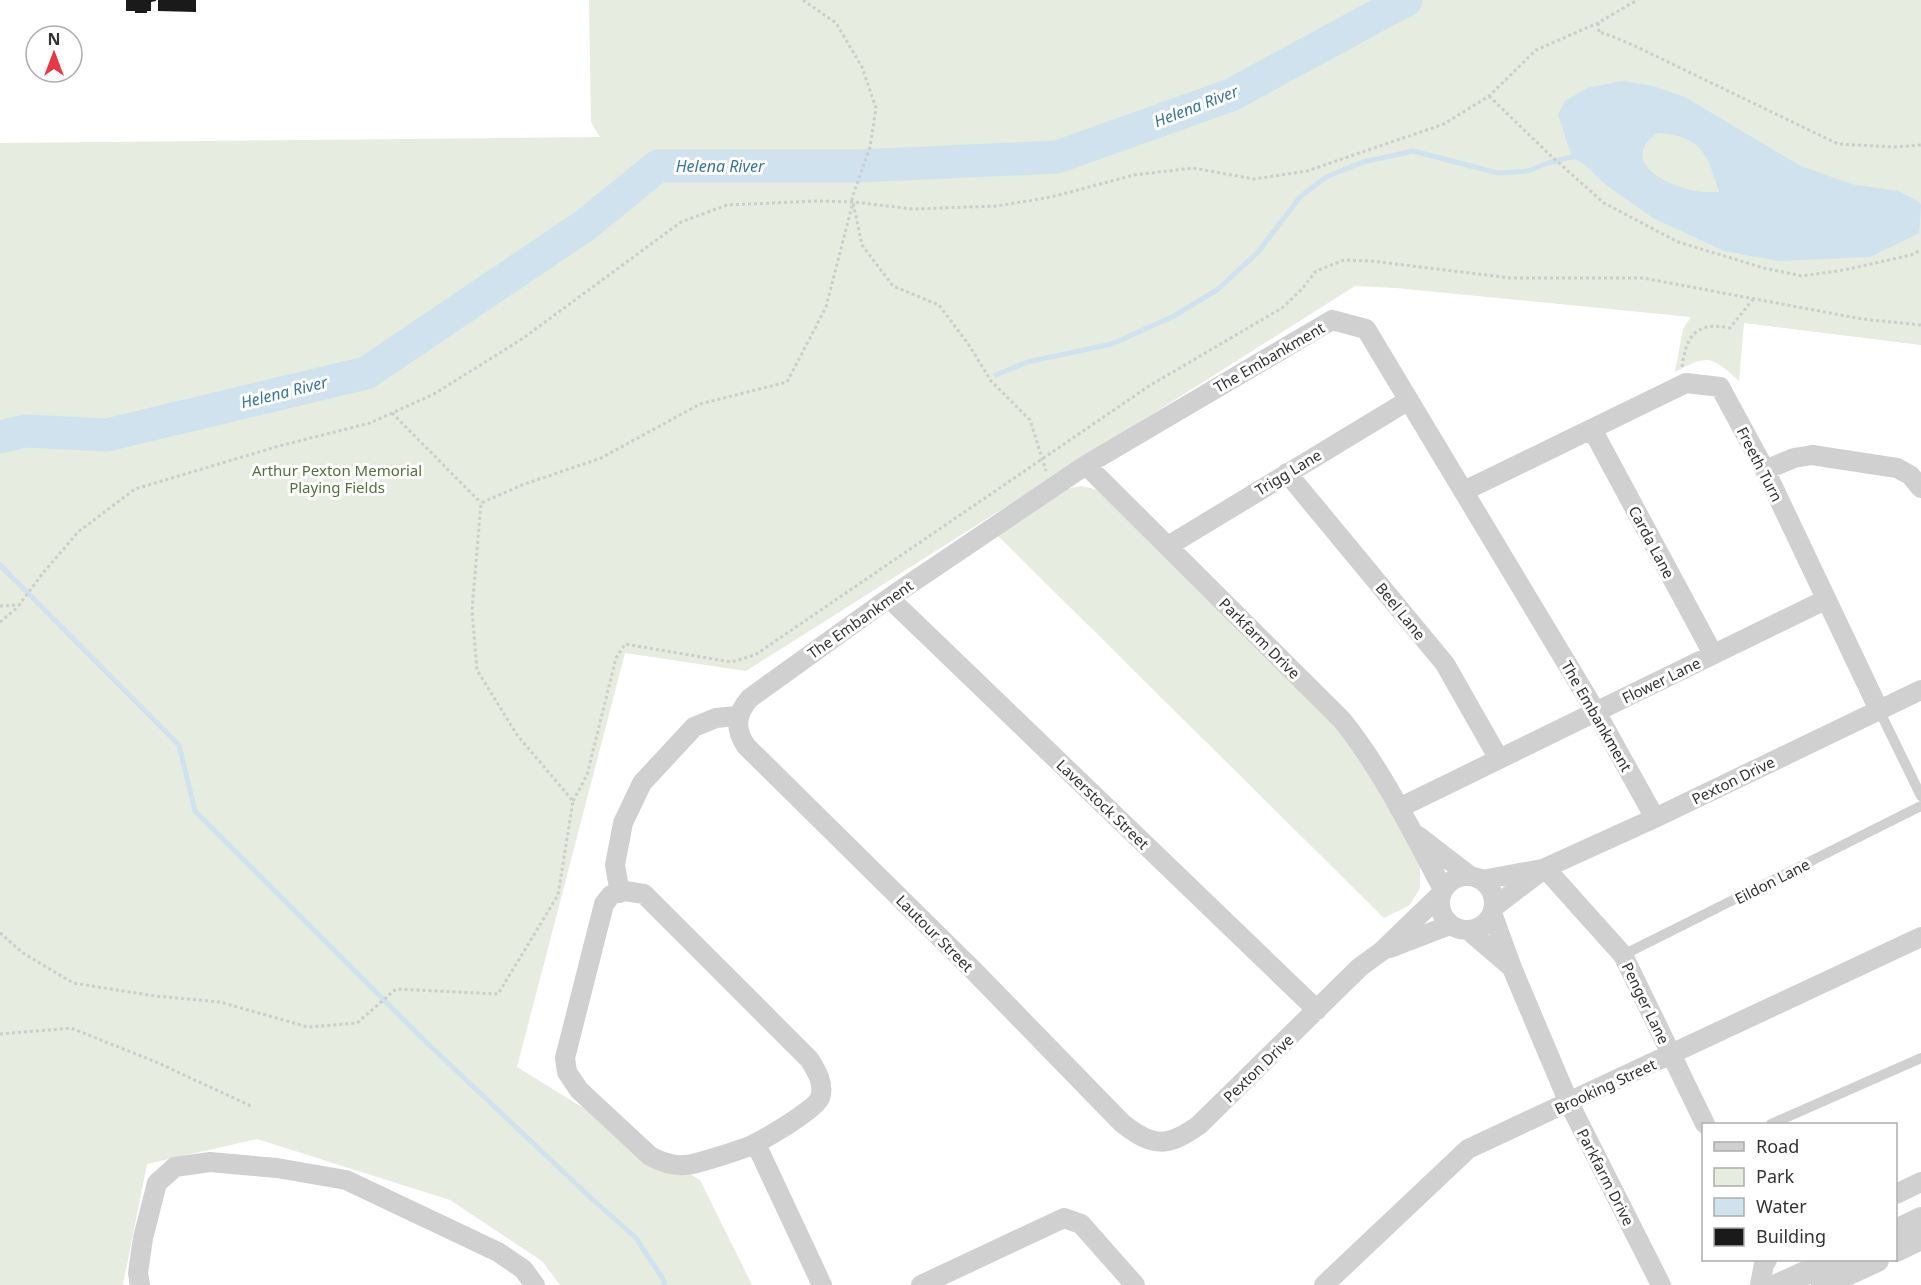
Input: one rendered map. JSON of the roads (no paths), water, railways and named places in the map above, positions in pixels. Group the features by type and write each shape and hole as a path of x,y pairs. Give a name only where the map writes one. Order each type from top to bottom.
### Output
{"street":[{"name":"The Embankment","path":"737,716 750,698 889,598 1086,465 1332,320 1366,329 1596,712 1655,818"},
{"name":"Freeth Turn","path":"1592,429 1686,384 1720,387 1765,470 1879,710"},
{"name":"Trigg Lane","path":"1167,546 1409,400"},
{"path":"1464,491 1592,429"},
{"name":"Carda Lane","path":"1592,429 1713,654"},
{"path":"1765,470 1794,458 1812,455 1897,468 1910,475 1921,488"},
{"name":"Parkfarm Drive","path":"1086,465 1342,720 1412,830 1442,892 1439,902 1442,914 1512,968"},
{"name":"Beel Lane","path":"1287,473 1445,664 1499,759"},
{"name":"Laverstock Street","path":"889,598 1317,1010"},
{"name":"Flower Lane","path":"1400,808 1825,600"},
{"name":"Pexton Drive","path":"1493,910 1545,868 1655,818 1921,690"},
{"path":"620,893 615,865 623,823 642,783 694,727 716,718 737,716"},
{"name":"Lautour Street","path":"737,716 738,728 746,746 973,970 1122,1123"},
{"name":"Parkfarm Drive","path":"1412,830 1476,878 1493,894 1493,910 1512,968 1569,1103 1661,1285"},
{"name":"Pexton Drive","path":"1476,878 1545,868"},
{"name":"Penger Lane","path":"1545,868 1623,955 1704,1123"},
{"path":"1442,892 1452,880 1476,878"},
{"path":"632,892 644,894 809,1059 817,1072 822,1087 820,1098 813,1108 756,1144 687,1165 663,1163 650,1156 579,1090 567,1072 565,1058 604,904 611,895 632,892"},
{"name":"Pexton Drive","path":"1122,1123 1139,1137 1154,1143 1172,1142 1186,1135 1199,1125 1360,967 1382,951 1442,892"},
{"path":"1459,927 1485,923 1493,910"},
{"name":"Pexton Drive","path":"1382,951 1459,927"},
{"name":"Brooking Street","path":"1324,1285 1468,1149 1921,937"},
{"path":"756,1144 822,1285"},
{"path":"140,1285 138,1273 143,1238 157,1183 175,1167 210,1162 278,1168 346,1180 498,1252 523,1269 535,1285"},
{"path":"1897,1194 1921,1182"},
{"path":"921,1285 1064,1218 1081,1224 1135,1285"},
{"path":"1897,1231 1921,1219"},
{"path":"1897,1250 1921,1238"},
{"path":"1760,1285 1765,1261"},
{"path":"1779,1285 1832,1261"},
{"path":"1823,1285 1874,1261"}],"lane":[{"name":"Freeth Turn","path":"1879,710 1921,796"},
{"name":"Eildon Lane","path":"1623,955 1921,806"},
{"path":"1775,1123 1921,1058"}],"water":[{"path":"1622,81 1653,86 1685,97 1799,165 1851,184 1898,191 1919,202 1921,205 1919,233 1870,257 1779,261 1724,251 1653,218 1572,157 1558,115 1565,101 1587,88","holes":["1658,133 1684,138 1700,149 1711,167 1719,192 1686,189 1651,172 1644,163 1642,153 1646,144"]}],"waterway":[{"name":"Helena River","path":"0,437 25,431 107,435 366,373 584,226 658,166 860,166 1057,157 1231,95 1406,0"},
{"path":"996,375 1027,362 1112,344 1174,316 1217,290 1258,252 1300,197 1326,177 1363,162 1413,151 1498,173 1528,171 1572,157"},
{"path":"0,565 179,745 195,811 424,1040 635,1237 665,1285"}],"park label":[{"name":"Arthur Pexton Memorial Playing Fields","path":"337,478"}]}
